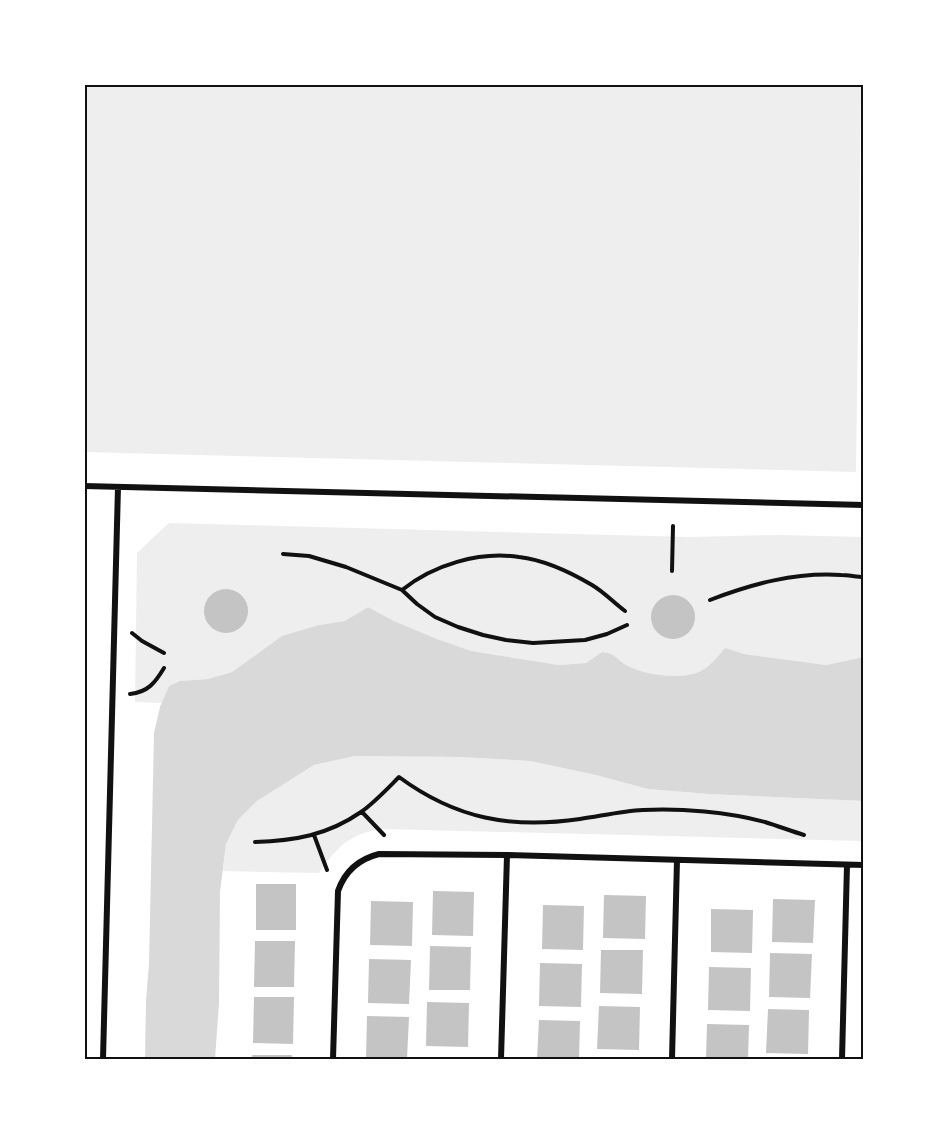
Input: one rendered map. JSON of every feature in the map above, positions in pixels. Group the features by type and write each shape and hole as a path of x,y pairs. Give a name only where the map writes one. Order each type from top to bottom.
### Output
{"street":[{"path":"84,486 864,505"},
{"path":"103,1059 118,487"},
{"path":"333,1059 338,891 342,879 352,867 367,857 379,854 507,855 864,865"},
{"path":"501,1059 507,855"},
{"path":"672,1059 677,860"},
{"path":"842,1059 847,865"}],"path":[{"path":"672,571 673,526"},
{"path":"283,554 309,556 346,567 402,590 435,617 483,636 533,643 558,643 585,640 627,625"},
{"path":"402,590 429,572 449,565 475,558 518,556 546,563 568,572 594,586 625,611"},
{"path":"710,600 775,579 812,575 864,578"},
{"path":"132,633 164,654"},
{"path":"130,694 140,693 151,686 165,668"},
{"path":"255,842 282,841 314,835 335,827 362,812 399,777 442,804 495,820 544,823 645,810 708,812 764,822 804,835"},
{"path":"362,812 384,835"},
{"path":"314,835 327,870"}],"shaded area":[{"path":"84,84 861,84 856,472 84,452"},
{"path":"169,523 689,537 778,535 864,537 864,657 826,665 744,654 725,649 704,669 680,676 642,671 626,665 613,655 602,652 586,663 559,665 470,651 394,621 368,607 345,621 319,625 260,652 232,672 208,679 180,681 169,686 162,703 135,702 137,553"},
{"path":"368,607 394,621 471,651 559,665 586,663 602,652 613,655 626,665 642,671 680,676 704,669 725,648 744,654 826,665 864,657 864,801 648,789 530,761 460,757 355,756 314,765 257,801 238,820 226,844 220,892 219,1003 215,1059 145,1059 154,733 160,707 169,686 180,681 208,679 232,672 282,636 319,625 345,621"},
{"path":"355,756 460,757 530,761 648,789 864,801 864,841 385,829 363,833 346,842 332,855 319,873 223,871 226,844 238,820 257,801 314,765"}],"building":[{"path":"226,589 241,596 248,611 241,626 226,633 211,626 204,611 211,596"},
{"path":"673,595 682,596 689,601 694,608 694,626 689,633 682,638 673,639 664,638 657,633 652,626 651,617 652,608 657,601 664,596"},
{"path":"256,884 296,884 296,930 256,930"},
{"path":"433,891 474,892 473,936 432,935"},
{"path":"604,895 646,896 645,939 603,938"},
{"path":"773,899 815,900 813,943 772,942"},
{"path":"371,901 413,902 412,946 370,945"},
{"path":"543,905 584,906 583,950 542,949"},
{"path":"711,909 753,910 752,953 711,952"},
{"path":"255,941 295,941 294,987 254,987"},
{"path":"430,946 471,947 470,990 429,990"},
{"path":"601,950 643,950 642,994 600,993"},
{"path":"770,953 812,954 810,998 769,997"},
{"path":"369,959 411,960 409,1004 368,1003"},
{"path":"540,963 582,964 581,1007 539,1006"},
{"path":"709,967 751,968 750,1011 708,1010"},
{"path":"254,997 294,997 293,1044 253,1043"},
{"path":"427,1002 469,1003 468,1047 426,1046"},
{"path":"599,1006 640,1007 639,1050 597,1049"},
{"path":"768,1009 809,1010 808,1054 766,1053"},
{"path":"367,1016 409,1017 407,1059 366,1059"},
{"path":"539,1020 580,1021 579,1059 537,1059"},
{"path":"707,1024 749,1025 748,1059 706,1059"},
{"path":"252,1055 292,1055 292,1059 252,1059"}]}
